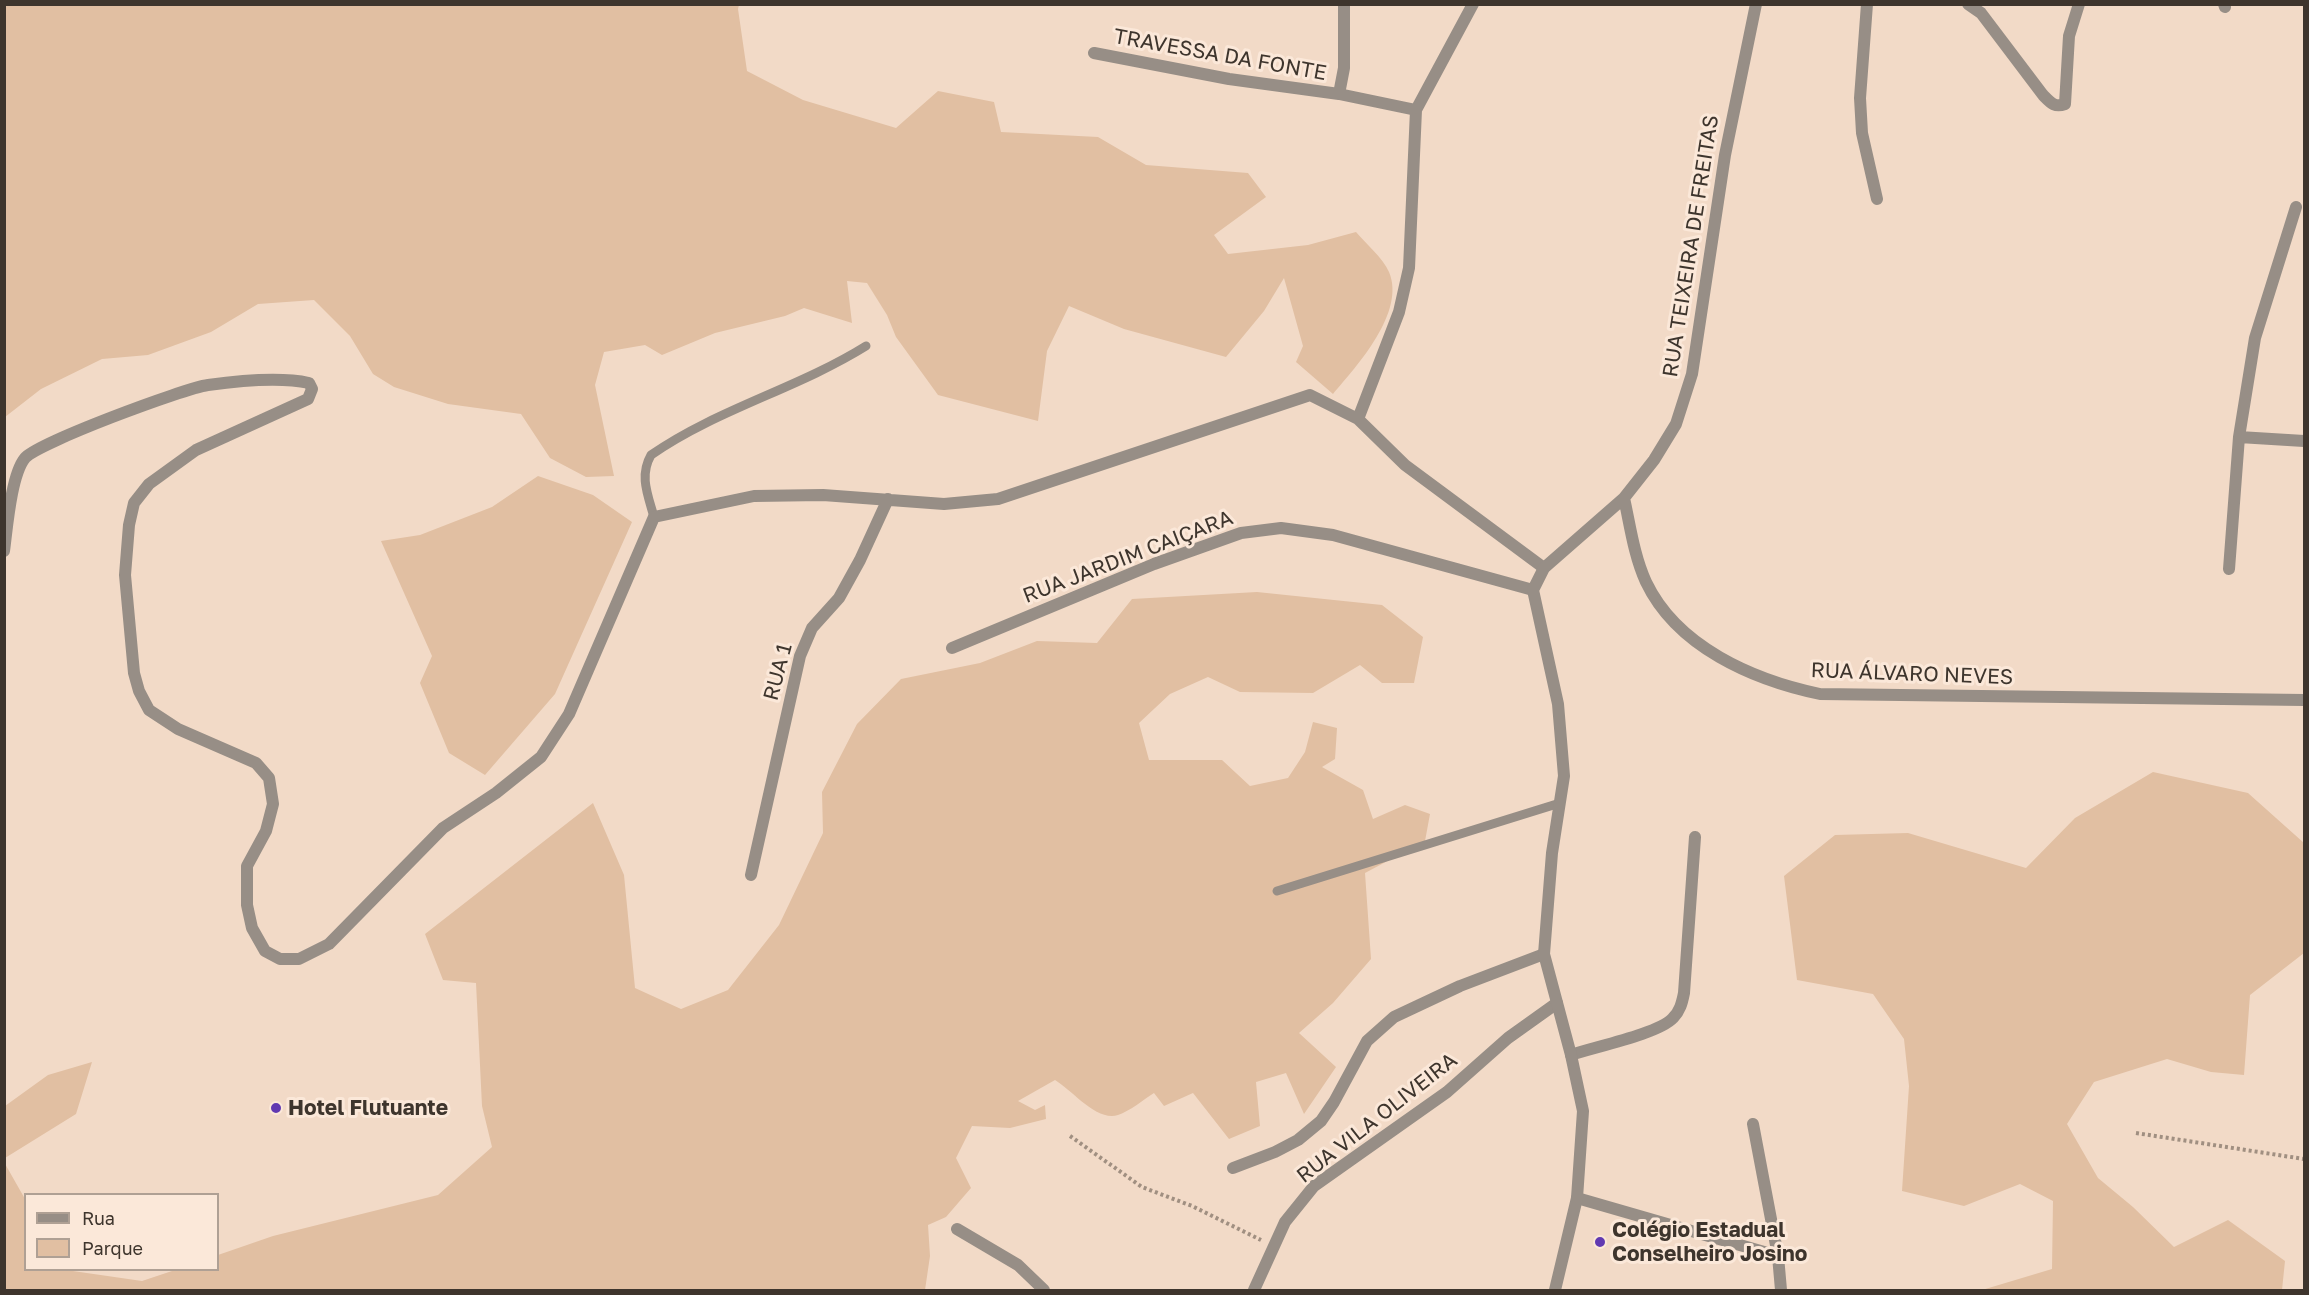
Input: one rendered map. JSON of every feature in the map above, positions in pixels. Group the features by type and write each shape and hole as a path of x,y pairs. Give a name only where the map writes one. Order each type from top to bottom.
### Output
{"street":[{"name":"TRAVESSA DA FONTE","path":"1339,94 1344,68 1344,4"},
{"name":"RUA TEIXEIRA DE FREITAS","path":"1533,590 1544,568 1624,498 1654,460 1676,424 1692,374 1725,155 1755,4"},
{"path":"1867,4 1860,98 1862,133 1877,200"},
{"path":"1968,4 1981,13 2043,95 2054,105 2060,106 2065,104 2068,93 2069,36 2079,4"},
{"path":"1358,419 1399,312 1409,268 1416,110 1472,5"},
{"name":"TRAVESSA DA FONTE","path":"1094,53 1229,79 1339,94 1416,110"},
{"path":"2229,569 2239,437 2255,338 2296,207"},
{"path":"4,551 14,486 25,458 40,447 88,427 207,385 294,380 309,384 312,389 308,399 196,450 148,484 134,503 129,525 125,575 134,673 139,691 149,710 178,729 256,764 269,778 273,804 266,831 247,866 247,905 252,928 265,951 280,959 299,959 329,944 443,828 496,793 541,756 570,714 654,517 754,496 823,495 944,504 998,499 1310,395 1358,419 1406,465 1544,568"},
{"path":"2239,437 2304,441"},
{"name":"RUA ÁLVARO NEVES","path":"1624,498 1633,542 1645,581 1662,609 1684,631 1716,655 1749,673 1783,686 1820,694 2304,700"},
{"name":"RUA 1","path":"751,875 800,656 812,628 838,598 860,560 888,499"},
{"name":"RUA JARDIM CAIÇARA","path":"952,648 1154,564 1241,533 1281,528 1333,535 1484,579 1533,590"},
{"path":"1533,590 1558,704 1564,776 1552,853 1544,954 1571,1054 1583,1111 1577,1198 1555,1290"},
{"path":"1571,1054 1659,1028 1672,1020 1680,1008 1684,993 1695,837"},
{"path":"1233,1168 1298,1140 1320,1121 1334,1102 1368,1041 1378,1028 1394,1017 1460,986 1544,954"},
{"name":"RUA VILA OLIVEIRA","path":"1254,1290 1285,1222 1314,1186 1447,1092 1508,1038 1557,1003"},
{"path":"1754,1124 1778,1256 1781,1290"},
{"path":"1577,1198 1778,1256"},
{"path":"957,1229 1018,1265 1044,1290"}],"lane":[{"path":"654,517 644,482 645,465 651,455 717,416 836,364 866,346"},
{"path":"1277,891 1560,803"}],"path":[{"path":"2136,1133 2304,1159"},
{"path":"1070,1136 1142,1187 1192,1206 1273,1245"}],"green space":[{"path":"5,4 739,5 747,71 803,100 896,128 938,91 994,102 1001,132 1098,137 1146,165 1248,173 1266,197 1214,235 1228,254 1308,245 1356,232 1379,256 1389,272 1392,288 1391,304 1385,321 1366,354 1333,394 1296,362 1303,346 1284,278 1264,311 1226,357 1124,329 1069,306 1047,351 1038,421 938,395 896,337 887,315 867,283 847,281 852,323 804,308 785,316 715,333 662,355 645,345 604,352 595,385 614,476 586,477 550,458 521,414 448,404 394,387 373,374 350,336 314,300 258,304 211,332 148,355 102,359 41,389 5,417"},
{"path":"538,476 593,495 632,522 555,694 485,775 449,753 420,683 432,656 381,541 420,535 492,507"},
{"path":"1257,592 1382,605 1423,637 1414,683 1382,683 1360,665 1313,693 1240,692 1208,677 1170,694 1139,723 1149,760 1222,760 1250,786 1288,778 1305,752 1313,722 1337,728 1335,759 1322,767 1363,790 1373,819 1405,805 1430,814 1425,841 1365,873 1371,959 1333,1003 1299,1033 1336,1067 1304,1114 1286,1073 1256,1082 1260,1126 1229,1139 1193,1093 1164,1106 1154,1093 1127,1111 1110,1116 1093,1110 1055,1080 1018,1101 1035,1110 1045,1105 1046,1119 1010,1128 972,1126 956,1158 971,1188 946,1217 928,1225 930,1256 925,1290 5,1290 4,1162 24,1197 24,1271 73,1271 142,1281 172,1271 219,1271 219,1255 273,1236 438,1195 492,1147 482,1106 476,983 443,980 425,934 593,803 624,875 635,988 681,1009 728,990 779,925 823,833 822,792 857,724 901,679 980,663 1037,641 1097,643 1132,599"},
{"path":"2153,772 2248,793 2304,843 2304,953 2250,995 2244,1075 2211,1072 2167,1059 2094,1082 2067,1124 2098,1178 2133,1207 2174,1247 2228,1220 2285,1261 2282,1290 1982,1290 2052,1269 2053,1201 2020,1184 1964,1206 1902,1191 1909,1086 1904,1039 1873,994 1797,980 1784,876 1835,835 1908,833 2026,868 2075,818"},
{"path":"92,1062 76,1114 5,1158 5,1106 48,1075"}],"place":[{"name":"Hotel Flutuante","path":"276,1108"},
{"name":"Colégio Estadual Conselheiro Josino","path":"1600,1242"}]}
